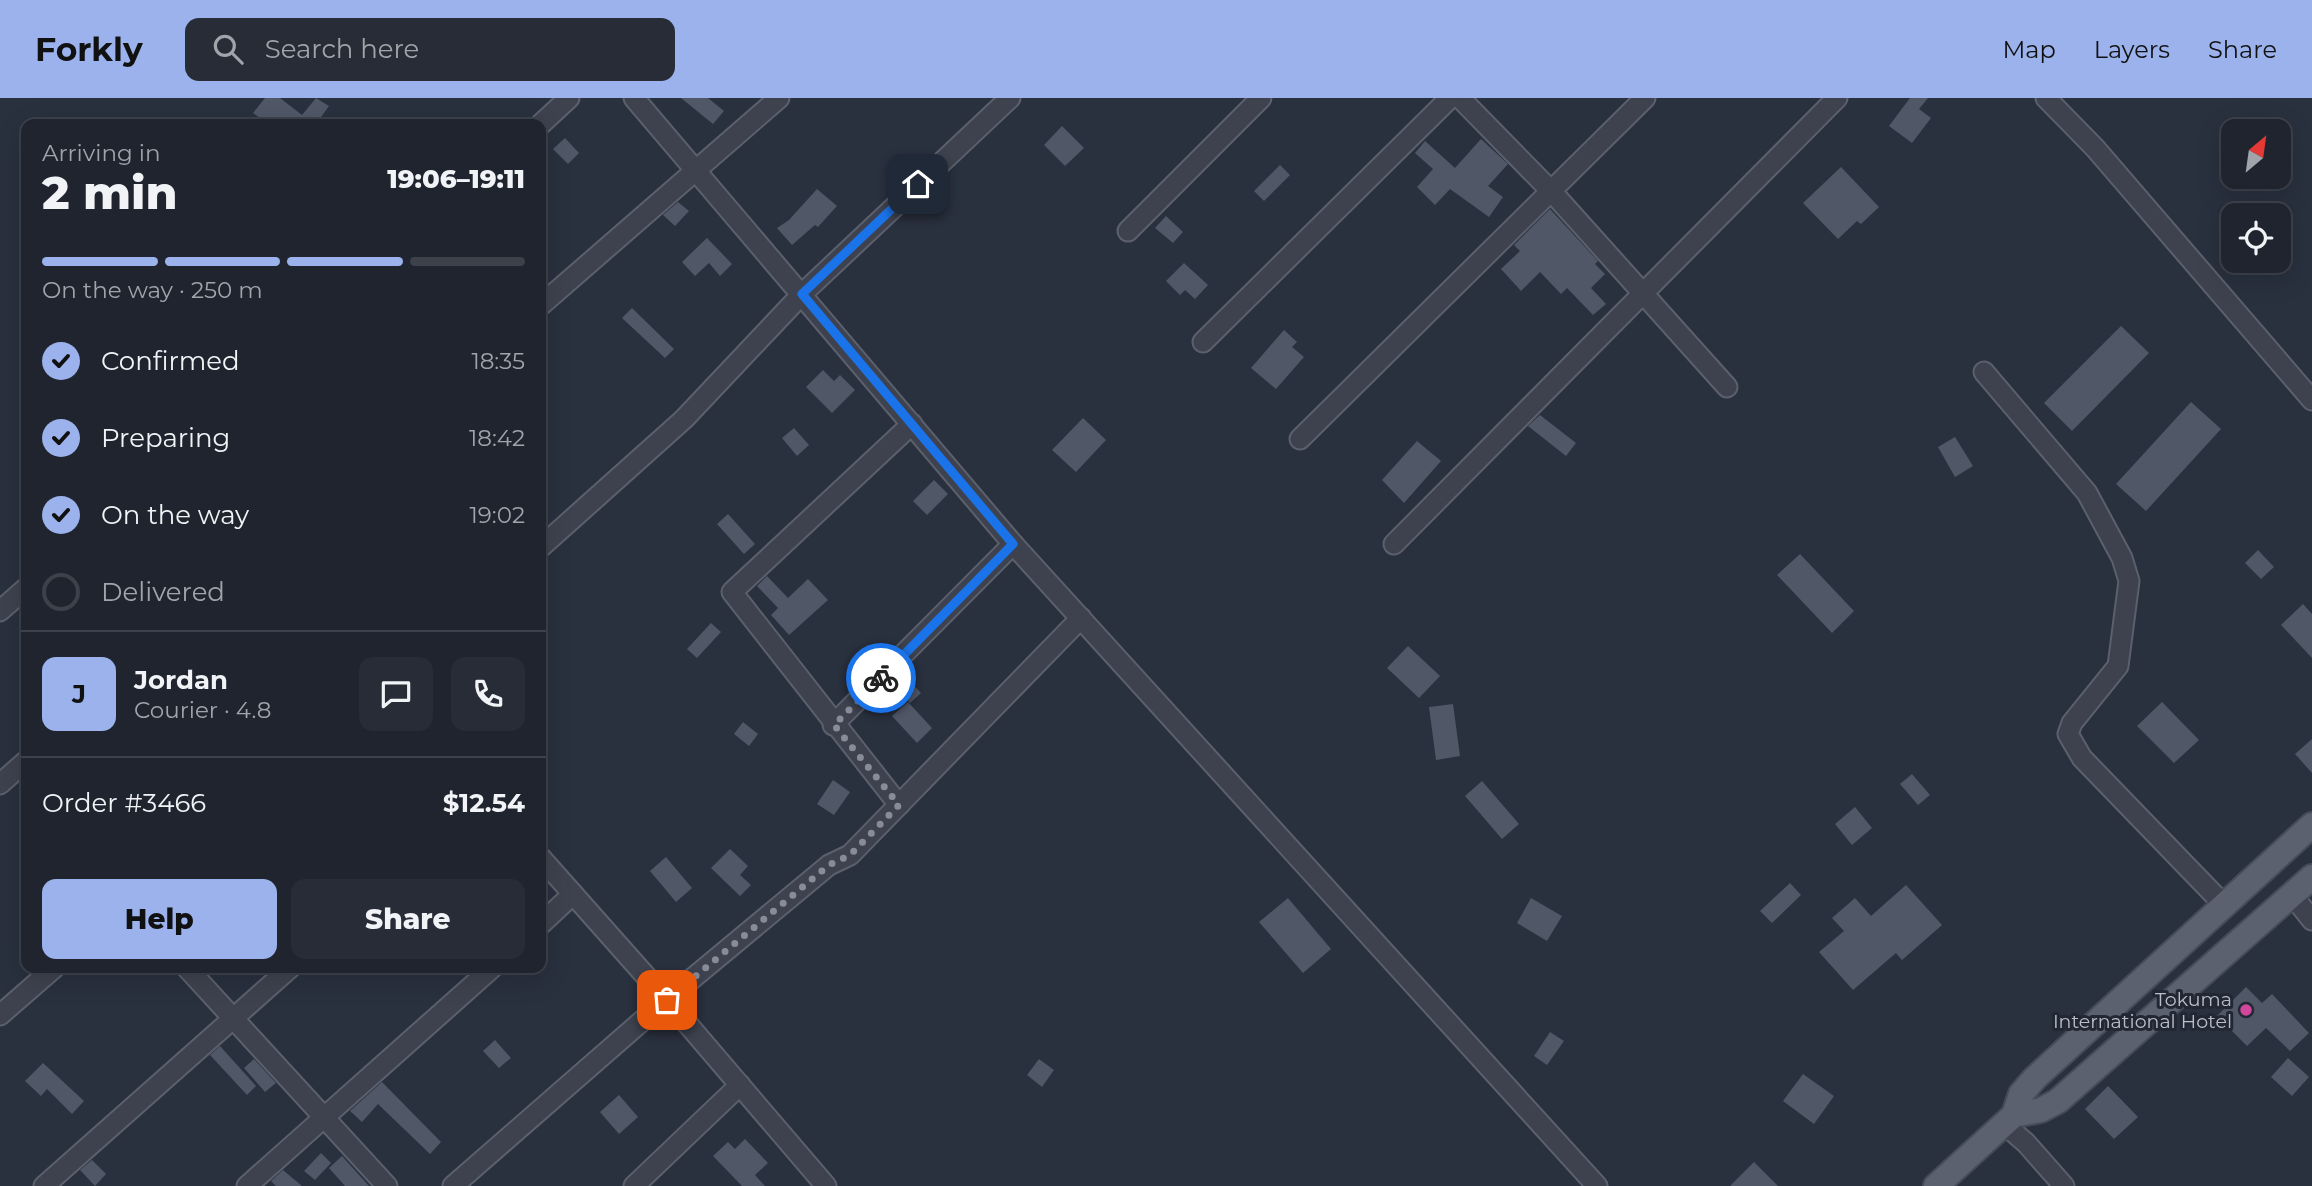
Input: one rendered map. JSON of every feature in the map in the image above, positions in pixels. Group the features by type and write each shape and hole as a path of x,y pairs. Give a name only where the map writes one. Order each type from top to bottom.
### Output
{"main road":[{"path":"1936,1186 2009,1119 2021,1094 2035,1078 2312,825"},
{"path":"2009,1119 2041,1110 2058,1101 2312,877"}],"street":[{"path":"546,119 569,98"},
{"path":"634,98 1013,544 1597,1186"},
{"path":"546,301 779,98"},
{"path":"546,543 684,419 802,294 1010,98"},
{"path":"1128,231 1261,98"},
{"path":"1203,342 1450,98"},
{"path":"1461,98 1552,192 1727,387"},
{"path":"1300,439 1645,98"},
{"path":"1394,544 1837,98"},
{"path":"2046,98 2095,148 2312,400"},
{"path":"1984,372 2087,493 2122,558 2129,581 2118,666 2072,723 2068,734 2082,758 2225,906"},
{"path":"899,805 732,592 912,424"},
{"path":"834,725 1013,544"},
{"path":"0,611 21,592"},
{"path":"453,1186 667,1000 829,865 850,855 1081,618"},
{"path":"0,784 21,765"},
{"path":"546,864 826,1186"},
{"path":"546,919 573,894"},
{"path":"2292,895 2312,920"},
{"path":"0,1015 48,973"},
{"path":"192,973 387,1186"},
{"path":"44,1186 284,973"},
{"path":"247,1186 486,973"},
{"path":"634,1186 740,1085"},
{"path":"2009,1119 2064,1186"}],"building":[{"path":"265,98 280,98 302,115 316,98 329,106 320,119 261,119 253,113"},
{"path":"681,98 708,98 724,111 713,124"},
{"path":"1910,98 1928,98 1919,109 1931,118 1912,143 1889,126"},
{"path":"1062,126 1084,148 1065,166 1044,145"},
{"path":"565,138 579,153 568,164 553,149"},
{"path":"1481,139 1508,164 1488,186 1503,197 1489,217 1450,189 1435,205 1417,187 1433,169 1415,153 1425,141 1455,168"},
{"path":"1280,165 1290,175 1264,201 1254,191"},
{"path":"1841,167 1879,207 1861,224 1857,221 1838,239 1803,203"},
{"path":"817,189 837,206 818,227 815,225 792,245 777,228 789,220"},
{"path":"678,202 689,211 675,226 663,215"},
{"path":"1550,209 1598,261 1595,264 1605,274 1591,288 1606,304 1593,315 1567,288 1561,294 1540,272 1521,291 1501,269 1520,251 1514,245"},
{"path":"1166,216 1183,232 1173,243 1155,228"},
{"path":"707,238 732,264 720,276 709,263 695,276 682,262"},
{"path":"1184,263 1208,285 1195,299 1185,290 1180,295 1166,281"},
{"path":"632,308 674,349 665,358 622,318"},
{"path":"2121,326 2149,353 2072,431 2044,403"},
{"path":"1284,330 1297,342 1292,347 1304,357 1276,389 1251,368"},
{"path":"823,370 834,381 840,375 855,390 832,413 806,387"},
{"path":"2191,402 2221,429 2146,511 2116,484"},
{"path":"1540,415 1576,443 1566,456 1528,426"},
{"path":"1083,418 1106,440 1076,472 1052,450"},
{"path":"794,428 809,445 797,456 782,438"},
{"path":"1955,437 1973,466 1955,477 1938,447"},
{"path":"1417,441 1441,461 1404,503 1382,480"},
{"path":"934,480 948,494 927,515 913,501"},
{"path":"728,514 755,544 744,554 717,524"},
{"path":"2258,550 2274,567 2261,579 2245,563"},
{"path":"1800,554 1854,611 1832,633 1777,575"},
{"path":"767,576 788,598 808,579 828,600 789,635 771,615 778,608 757,586"},
{"path":"2303,604 2312,614 2312,658 2281,625"},
{"path":"711,623 721,632 697,658 687,649"},
{"path":"1408,646 1440,676 1419,698 1387,668"},
{"path":"902,673 921,693 910,703 892,683"},
{"path":"908,702 932,728 917,743 892,716"},
{"path":"2162,702 2199,740 2174,763 2137,726"},
{"path":"1453,704 1460,756 1436,760 1429,707"},
{"path":"743,722 758,734 749,746 734,734"},
{"path":"2312,739 2312,773 2295,754"},
{"path":"1912,774 1930,795 1918,805 1900,784"},
{"path":"833,780 850,792 834,815 817,804"},
{"path":"1482,781 1519,824 1502,839 1465,796"},
{"path":"1855,807 1872,828 1852,845 1835,824"},
{"path":"730,849 748,866 740,875 751,885 740,896 711,868"},
{"path":"666,857 692,888 676,902 650,871"},
{"path":"1790,883 1801,895 1772,923 1760,911"},
{"path":"1906,885 1942,925 1902,960 1896,953 1853,990 1819,952 1844,931 1832,918 1855,898 1871,916"},
{"path":"1288,898 1331,949 1303,973 1259,922"},
{"path":"1531,898 1562,916 1547,941 1517,923"},
{"path":"2246,987 2262,1003 2272,994 2309,1033 2290,1051 2266,1028 2247,1046 2217,1016"},
{"path":"1550,1032 1564,1041 1547,1065 1534,1056"},
{"path":"495,1040 511,1058 499,1068 483,1051"},
{"path":"220,1046 256,1086 247,1095 210,1055"},
{"path":"2288,1058 2309,1077 2292,1096 2271,1077"},
{"path":"254,1059 276,1083 265,1092 244,1068"},
{"path":"1039,1059 1054,1070 1042,1087 1027,1075"},
{"path":"43,1063 84,1101 72,1114 47,1089 41,1096 25,1081"},
{"path":"1803,1074 1834,1096 1814,1124 1783,1101"},
{"path":"382,1082 441,1142 430,1154 378,1104 362,1122 350,1111"},
{"path":"2108,1086 2138,1117 2114,1139 2085,1109"},
{"path":"619,1095 638,1117 619,1134 600,1112"},
{"path":"745,1139 768,1163 755,1175 765,1186 742,1186 713,1156 728,1142 735,1149"},
{"path":"321,1153 331,1163 315,1180 304,1171"},
{"path":"342,1156 369,1186 345,1186 329,1168"},
{"path":"92,1160 106,1174 95,1186 80,1170"},
{"path":"1754,1162 1778,1186 1730,1186"},
{"path":"283,1170 302,1186 276,1186 271,1181"}],"way so far":[{"path":"667,1000 829,865 850,855 899,805 834,725 881,678"}],"place":[{"name":"Tokuma International Hotel","path":"2246,1010"}],"route":[{"path":"881,678 1013,544 802,294 918,184"}]}
